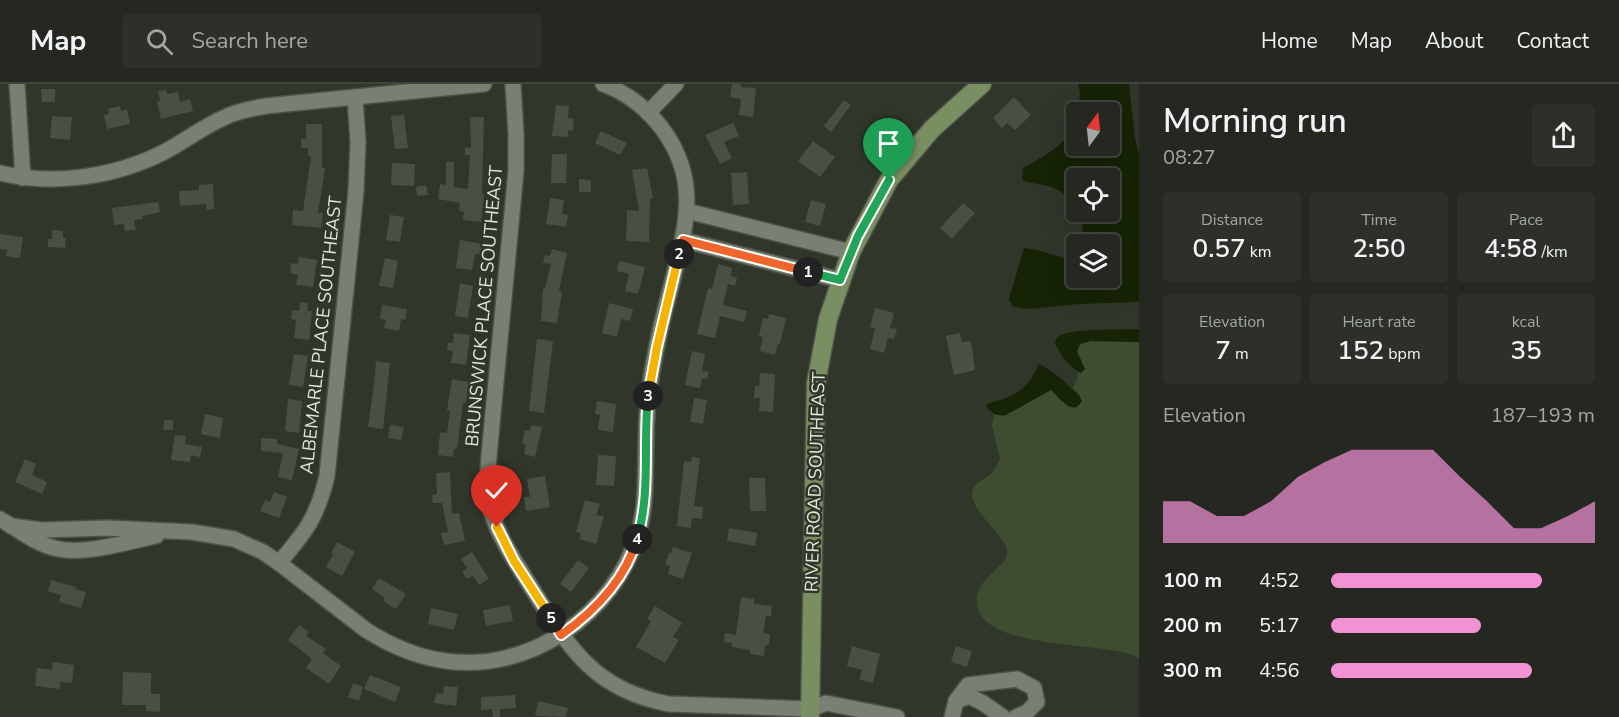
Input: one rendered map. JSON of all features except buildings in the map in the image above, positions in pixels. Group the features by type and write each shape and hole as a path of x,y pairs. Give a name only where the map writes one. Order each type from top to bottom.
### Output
{"main road":[{"name":"RIVER ROAD SOUTHEAST","path":"811,713 816,383 828,319 851,252 889,180 932,129 982,84"}],"street":[{"path":"17,84 23,178"},
{"path":"0,173 23,178 65,179 112,171 165,152 233,114 266,105 484,84"},
{"name":"BRUNSWICK PLACE SOUTHEAST","path":"513,84 516,171 490,446 489,496 492,513 505,544 561,635 584,663 625,691 669,704 811,713 826,703 897,717"},
{"path":"6,523 42,530 108,528 207,533 234,538 263,552 279,563 382,640 414,654 448,662 495,659 525,652 561,635 584,618 603,599 622,573 635,546 644,505 646,418 651,374 683,240 687,211 685,180 678,156 669,138 648,113 623,94 603,84"},
{"path":"648,113 676,84"},
{"name":"ALBEMARLE PLACE SOUTHEAST","path":"279,563 311,523 321,501 327,476 356,191 358,142 355,97"},
{"path":"687,211 851,252"},
{"path":"683,240 840,280"},
{"path":"6,523 44,545 55,549 70,550 113,545 176,532"},
{"path":"952,717 956,701 968,685 1017,679 1034,688 1037,702 1027,712 1016,717"},
{"path":"956,701 969,696 1003,717"}],"shaded area":[{"path":"1078,84 1129,84 1139,154 1139,302 1079,304 1030,309 1013,307 1009,299 1024,248 1066,259 1066,288 1120,288 1120,234 1082,234 1082,222 1120,222 1120,168 1066,168 1066,196 1048,186 1024,181 1022,178 1023,168 1061,144 1066,137 1066,156 1120,156 1120,102 1079,102"},
{"path":"1139,329 1139,342 1091,341 1080,344 1077,352 1085,369 1081,373 1065,360 1055,342 1061,335 1078,331"},
{"path":"1083,342 1139,342 1139,658 1123,652 1048,642 1000,630 984,619 977,604 981,586 1003,563 1007,551 1000,536 980,512 972,496 974,487 992,473 1000,459 992,425 994,414 1000,415 1015,410 1051,390 1061,401 1077,407 1081,402 1080,395 1072,388 1078,378 1078,372 1081,373 1082,360 1079,358 1077,348"},
{"path":"1039,364 1056,375 1080,397 1082,401 1078,406 1070,407 1051,390 1006,415 995,414 986,407 987,404 1019,392"}],"route":[{"path":"497,527 514,561 561,635 584,618 603,599 622,573 639,532 644,505 646,418 651,374 683,240 840,280 858,236 889,180"}]}
